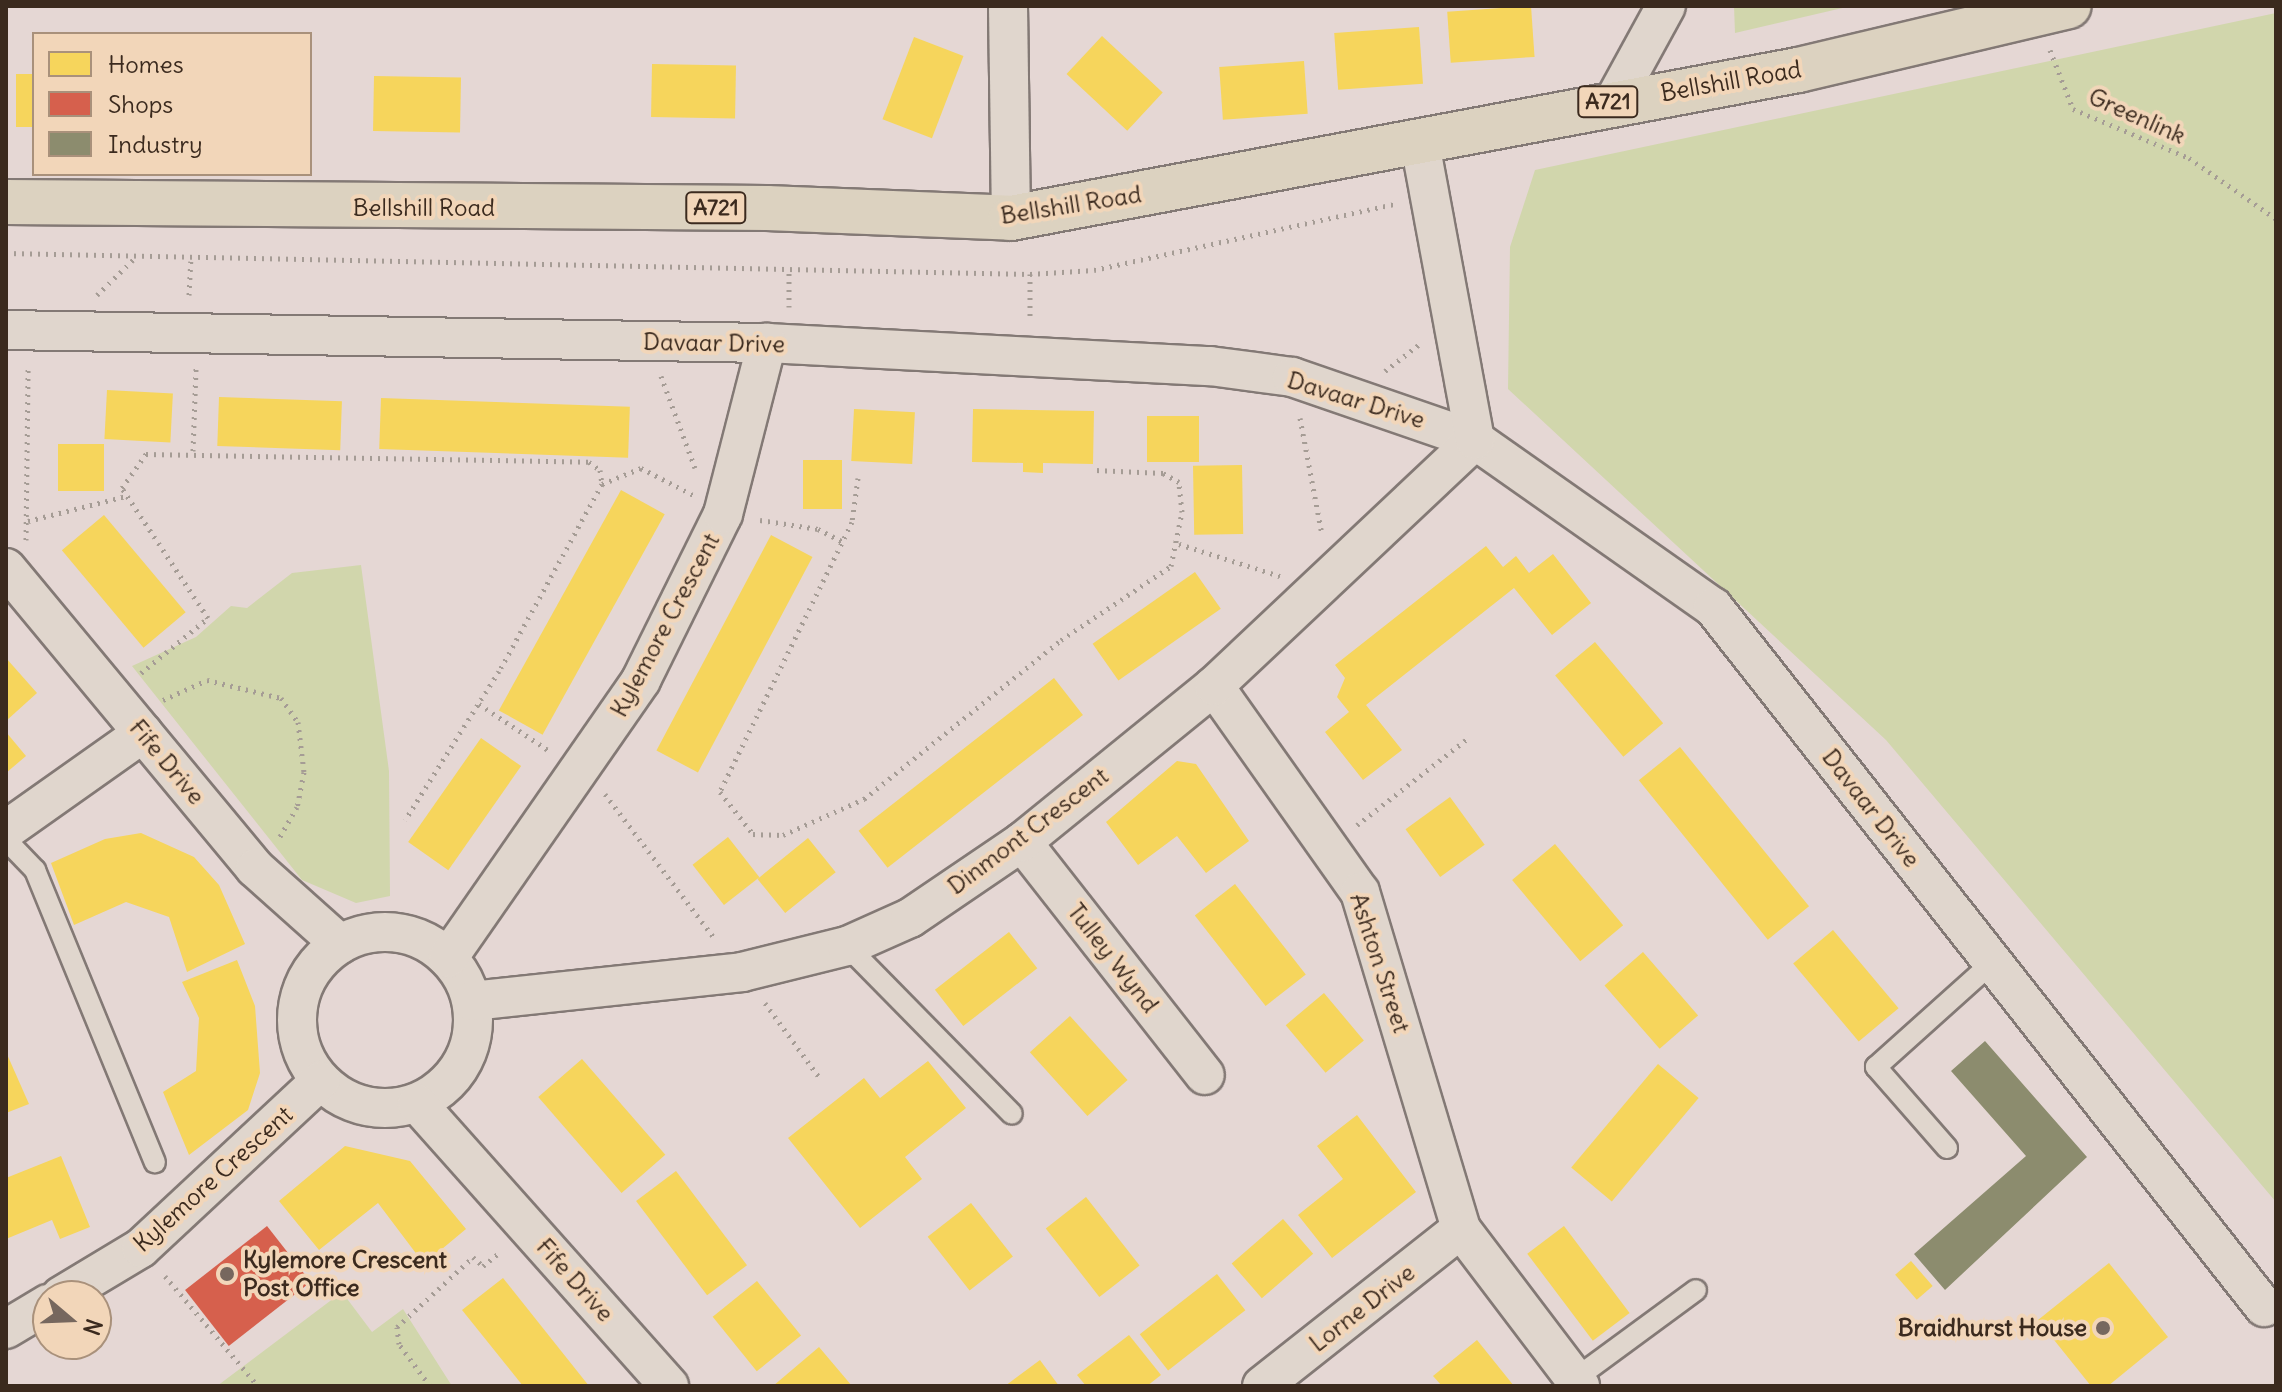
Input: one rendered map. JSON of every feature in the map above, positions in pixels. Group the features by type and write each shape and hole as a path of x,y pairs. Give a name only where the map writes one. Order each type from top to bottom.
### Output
{"main road":[{"name":"Bellshill Road","path":"6,202 767,208 1011,218 1420,143 1959,21 2053,10"}],"street":[{"path":"1008,6 1011,218"},
{"path":"1614,101 1666,6"},
{"path":"1420,143 1475,440"},
{"name":"Davaar Drive","path":"18,330 767,343 1030,357 1292,377 1475,440 1713,607 2264,1307"},
{"name":"Kylemore Crescent","path":"448,958 585,767 641,680 723,514 767,343"},
{"name":"Dinmont Crescent","path":"472,1001 742,972 847,946 910,918 1022,842 1214,686 1475,440"},
{"name":"Fife Drive","path":"13,576 255,868 340,944"},
{"name":"Ashton Street","path":"1214,686 1360,892 1461,1229"},
{"path":"6,830 129,717"},
{"name":"Tulley Wynd","path":"1022,842 1205,1075"},
{"path":"384,931 415,936 448,958 472,1001 473,1036 461,1065 417,1103 357,1105 320,1081 303,1055 297,1006 307,977 340,944 384,931"},
{"name":"Kylemore Crescent","path":"88,1280 141,1248 320,1081"},
{"name":"Fife Drive","path":"417,1103 669,1386"},
{"path":"1461,1229 1577,1382"},
{"name":"Lorne Drive","path":"1262,1386 1461,1229"},
{"path":"6,1329 32,1314"}],"lane":[{"path":"6,840 35,870 155,1162"},
{"path":"847,946 1012,1114"},
{"path":"1947,1148 1876,1067 1993,962"},
{"path":"1577,1382 1696,1290"}],"path":[{"name":"Greenlink","path":"2053,10 2073,109 2189,158 2276,219"},
{"path":"6,253 1030,274 1094,270 1430,195"},
{"path":"1030,274 1030,357"},
{"path":"1354,396 1451,309"},
{"path":"13,576 28,521 18,330"},
{"path":"193,451 197,334"},
{"path":"1179,544 1262,566 1322,587 1292,377"},
{"path":"129,717 208,618 126,496 129,469 146,454 193,451 589,462 600,470 602,484 479,704 405,820"},
{"path":"602,484 641,468 723,514 818,529 844,542"},
{"path":"858,478 844,542 720,792 753,834 783,835 864,799 1061,640 1171,566 1179,544 1179,482 1163,473 1095,470"},
{"path":"28,521 126,496"},
{"path":"129,717 184,685 207,680 281,698 298,722 304,772 289,825 255,868"},
{"path":"479,704 585,767 819,1077"},
{"path":"1329,847 1467,739"},
{"path":"430,1386 399,1344 397,1327 473,1257 483,1266 528,1228"},
{"path":"141,1248 258,1386"}],"green space":[{"path":"1734,6 1851,6 1735,33"},
{"path":"2276,13 2276,1202 1886,740 1508,389 1510,247 1535,170"},
{"path":"361,565 389,771 390,896 356,903 302,880 132,666 196,637 231,606 247,608 292,573"},
{"path":"342,1292 372,1332 403,1309 452,1386 217,1386"}],"building: Homes":[{"path":"1531,6 1535,57 1451,63 1447,12"},
{"path":"1419,27 1423,84 1338,90 1334,33"},
{"path":"1102,36 1163,93 1127,131 1067,74"},
{"path":"914,37 963,56 932,138 882,119"},
{"path":"1304,61 1308,114 1223,120 1219,67"},
{"path":"652,64 736,65 735,118 651,117"},
{"path":"16,74 32,74 32,127 16,127"},
{"path":"374,76 461,78 460,133 373,131"},
{"path":"107,390 173,393 170,442 104,439"},
{"path":"219,397 342,401 340,450 217,446"},
{"path":"381,398 630,407 628,458 379,449"},
{"path":"854,409 915,412 912,464 851,461"},
{"path":"973,409 1094,411 1093,464 1043,463 1043,473 1023,472 1023,463 972,462"},
{"path":"1147,416 1199,416 1199,462 1147,462"},
{"path":"58,444 104,444 104,491 58,491"},
{"path":"803,460 842,460 842,509 803,509"},
{"path":"1242,465 1243,534 1194,535 1193,466"},
{"path":"621,490 665,514 543,735 499,710"},
{"path":"104,515 186,612 144,648 62,550"},
{"path":"771,535 812,557 698,773 656,750"},
{"path":"1486,546 1503,567 1516,556 1529,573 1553,554 1591,603 1552,635 1514,588 1366,705 1402,750 1363,780 1325,732 1349,712 1337,697 1345,678 1335,665"},
{"path":"1195,572 1221,609 1118,681 1093,644"},
{"path":"1595,642 1663,723 1623,757 1555,675"},
{"path":"6,658 37,693 6,721"},
{"path":"1054,678 1083,715 888,868 859,831"},
{"path":"6,732 26,756 6,773"},
{"path":"481,738 521,766 448,870 408,842"},
{"path":"1680,747 1809,906 1768,940 1639,780"},
{"path":"1177,761 1196,764 1249,841 1206,873 1177,836 1138,865 1106,822"},
{"path":"1450,797 1485,845 1440,877 1406,829"},
{"path":"141,833 194,857 219,885 245,944 187,972 169,917 126,902 74,925 51,863 105,839"},
{"path":"728,837 759,877 724,905 693,865"},
{"path":"808,838 836,872 785,913 757,879"},
{"path":"1555,844 1623,925 1580,961 1512,880"},
{"path":"1235,884 1306,975 1266,1006 1195,915"},
{"path":"1833,930 1899,1008 1859,1042 1793,963"},
{"path":"1009,932 1037,968 963,1026 935,990"},
{"path":"1643,952 1698,1015 1660,1049 1605,985"},
{"path":"237,960 255,1006 260,1073 248,1110 189,1155 163,1092 196,1071 199,1018 182,982"},
{"path":"1324,993 1364,1040 1326,1073 1286,1025"},
{"path":"1070,1016 1128,1080 1087,1116 1030,1052"},
{"path":"6,1052 29,1104 6,1113"},
{"path":"582,1059 665,1155 622,1193 538,1097"},
{"path":"928,1061 966,1108 905,1157 922,1179 860,1228 788,1138 864,1078 880,1098"},
{"path":"1658,1064 1699,1098 1612,1201 1571,1167"},
{"path":"1357,1115 1416,1192 1332,1258 1298,1215 1343,1179 1317,1146"},
{"path":"345,1146 410,1161 466,1229 424,1264 378,1203 319,1250 279,1201"},
{"path":"61,1156 90,1227 60,1239 52,1220 6,1239 6,1178"},
{"path":"676,1171 747,1265 707,1295 636,1201"},
{"path":"1086,1197 1140,1266 1099,1297 1046,1228"},
{"path":"971,1203 1013,1257 970,1290 928,1237"},
{"path":"1283,1219 1313,1254 1262,1298 1232,1264"},
{"path":"1564,1226 1630,1313 1593,1341 1527,1254"},
{"path":"1911,1261 1933,1286 1917,1300 1895,1275"},
{"name":"Braidhurst House","path":"2109,1263 2168,1337 2108,1386 2091,1386 2038,1320"},
{"path":"1217,1274 1245,1310 1168,1371 1140,1334"},
{"path":"503,1278 589,1386 523,1386 462,1310"},
{"path":"757,1281 801,1335 757,1371 713,1317"},
{"path":"1129,1335 1161,1375 1147,1386 1086,1386 1077,1375"},
{"path":"1477,1340 1514,1386 1442,1386 1433,1376"},
{"path":"819,1347 852,1386 773,1386"},
{"path":"1040,1360 1059,1386 1005,1386"}],"building: Shops":[{"path":"267,1226 311,1282 229,1346 185,1290"}],"building: Industry":[{"path":"1985,1041 2087,1157 1945,1290 1914,1254 2026,1156 1951,1071"}],"place":[{"name":"Kylemore Crescent Post Office","path":"227,1274"},
{"name":"Braidhurst House","path":"2103,1328"}]}
